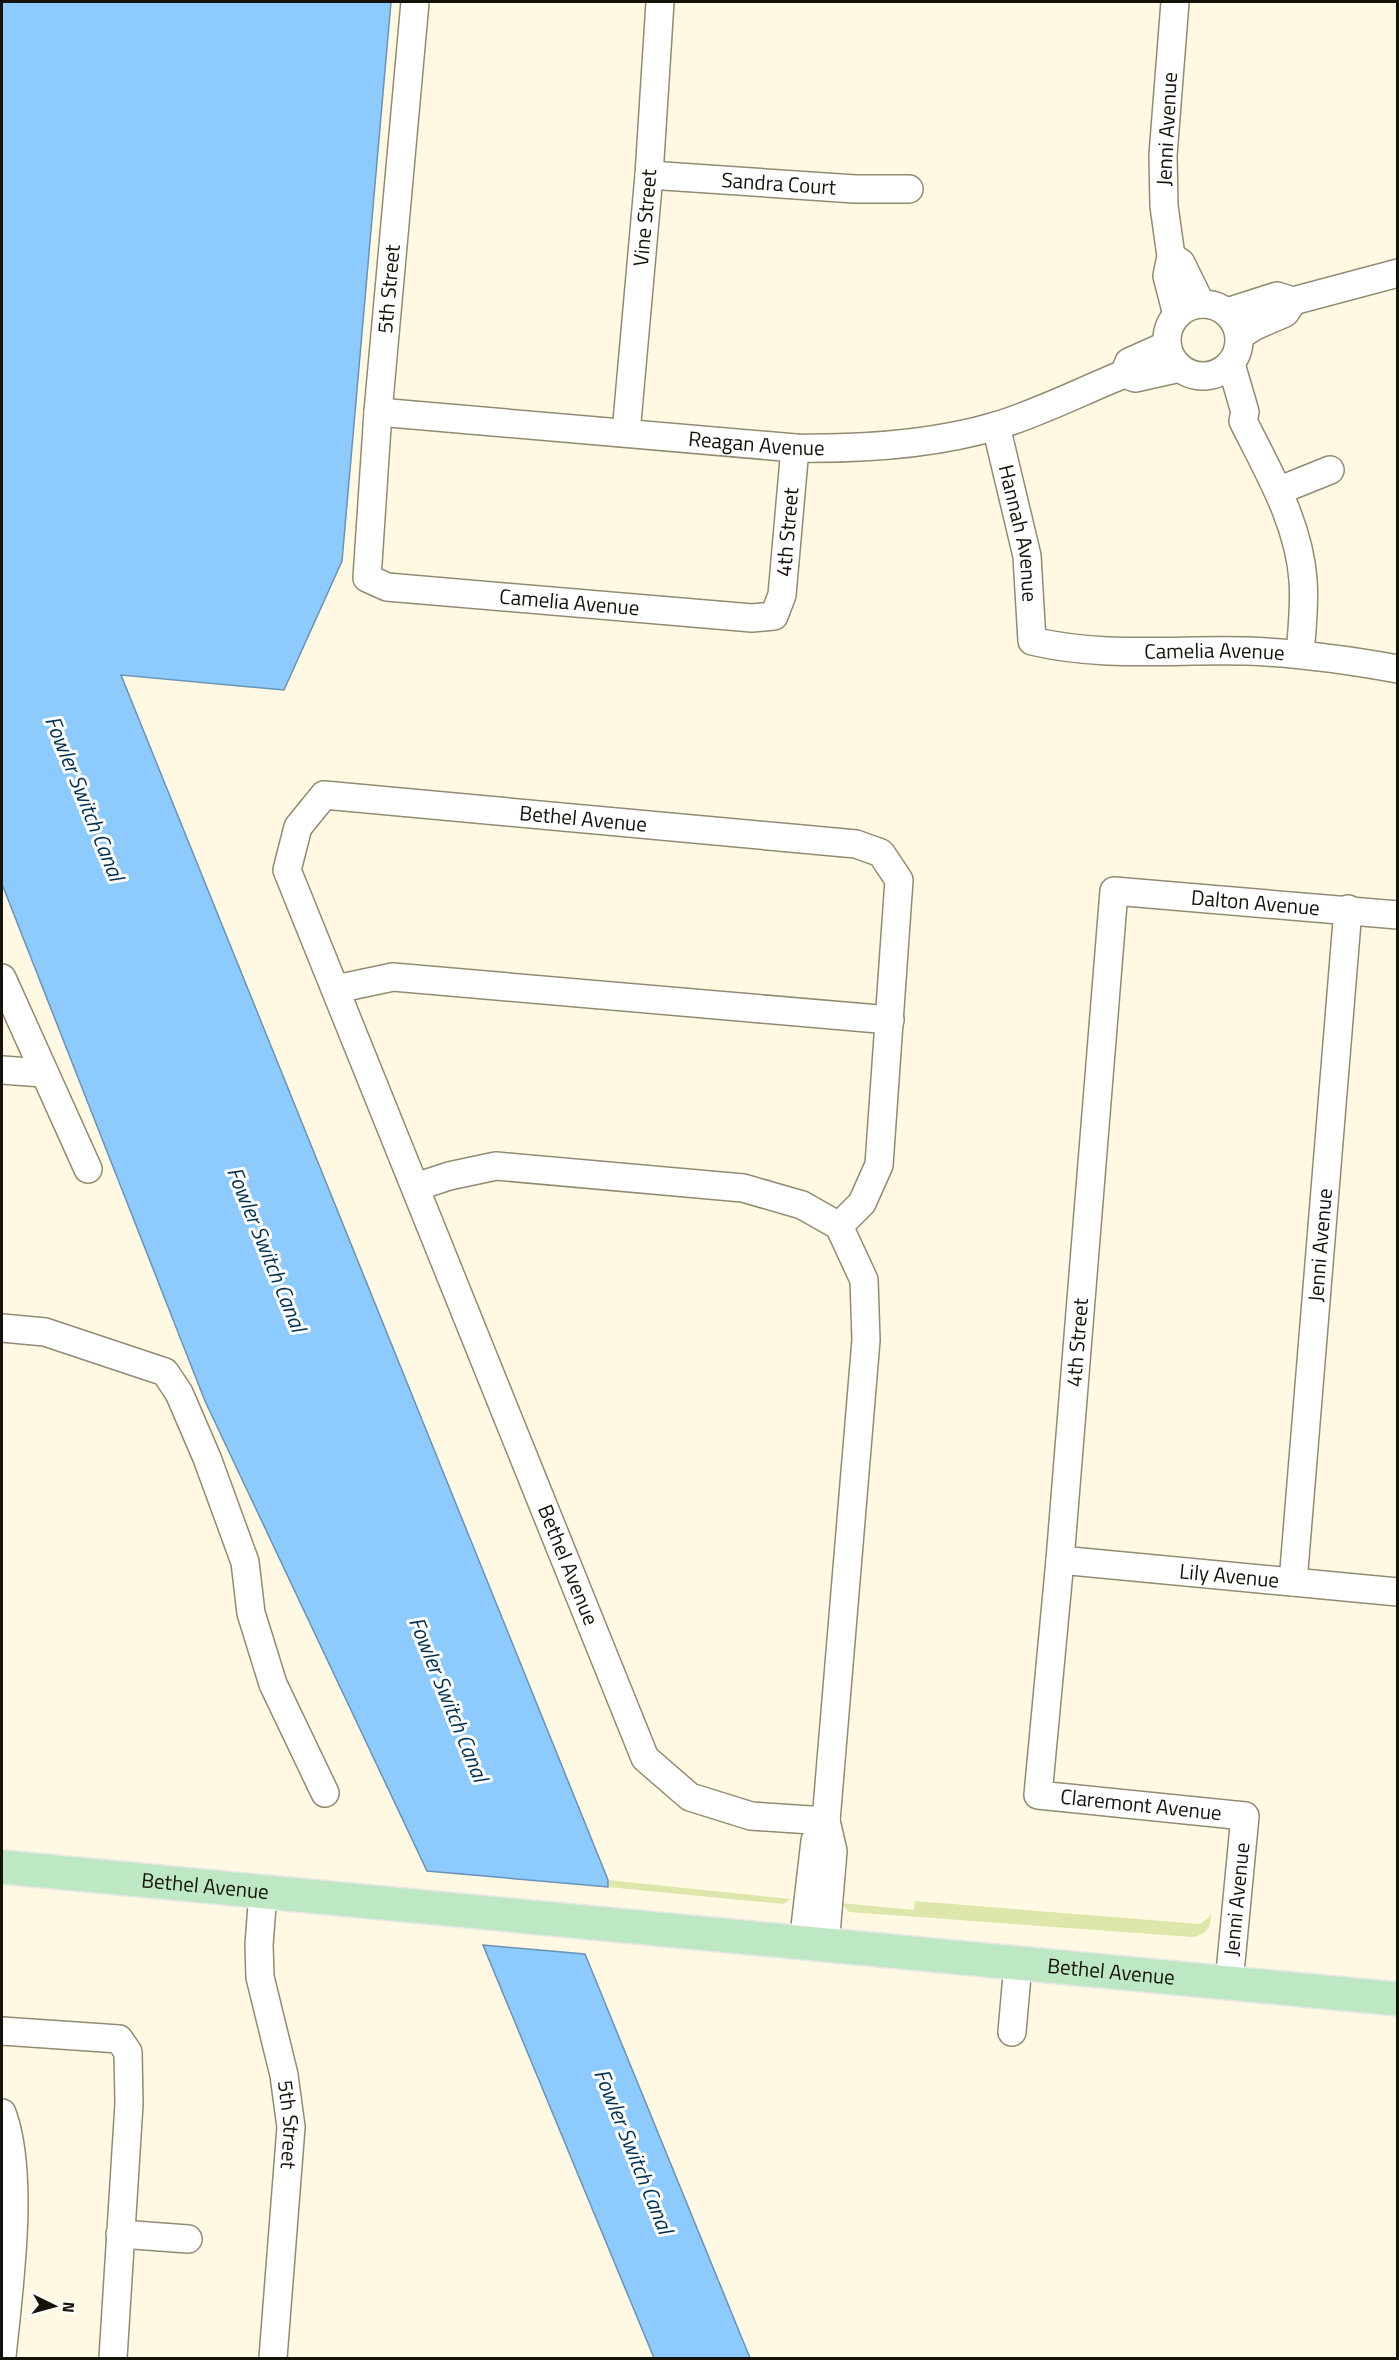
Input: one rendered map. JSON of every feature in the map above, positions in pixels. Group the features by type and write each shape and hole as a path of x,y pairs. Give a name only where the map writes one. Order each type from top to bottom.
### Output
{"main road":[{"name":"Bethel Avenue","path":"2,1867 1398,1999"}],"street":[{"name":"5th Street","path":"368,578 378,412 415,2"},
{"name":"Vine Street","path":"626,433 649,175 660,2"},
{"name":"Jenni Avenue","path":"1175,2 1163,155 1164,206 1171,256 1167,276 1177,315"},
{"name":"Sandra Court","path":"649,175 855,189 909,189"},
{"name":"Jenni Avenue","path":"1171,256 1181,263 1201,304"},
{"path":"1227,312 1277,296 1293,301 1398,273"},
{"path":"1239,336 1285,313 1293,301"},
{"path":"1201,304 1218,306 1227,312 1234,321 1239,336 1239,349 1222,370 1195,376 1174,356 1170,324 1185,308 1201,304"},
{"name":"Reagan Avenue","path":"378,412 795,448 870,446 996,426 1124,374 1129,362 1174,356"},
{"path":"1222,370 1234,418 1243,421 1278,491 1295,539 1303,579 1300,654"},
{"name":"Hannah Avenue","path":"996,426 1027,556 1032,641"},
{"name":"4th Street","path":"774,616 782,595 795,448"},
{"path":"1278,491 1330,470"},
{"name":"Camelia Avenue","path":"368,578 387,587 752,618 774,616"},
{"name":"Camelia Avenue","path":"1032,641 1059,648 1133,652 1248,651 1300,654 1398,669"},
{"name":"Bethel Avenue","path":"826,1821 750,1816 690,1797 645,1758 287,870 298,827 324,795 856,844 881,853 899,880 891,1020 879,1165 862,1203 839,1226"},
{"name":"4th Street","path":"1038,1795 1060,1560 1114,891"},
{"name":"Dalton Avenue","path":"1114,891 1398,915"},
{"name":"Jenni Avenue","path":"1293,1582 1348,909"},
{"path":"336,989 393,977 891,1020"},
{"path":"2,978 9,1010 43,1073 88,1169"},
{"path":"2,1070 43,1073"},
{"path":"416,1187 449,1176 496,1166 743,1188 802,1205 839,1226 864,1280 866,1340 826,1821 815,1841 814,1945"},
{"path":"2,1328 45,1332 165,1372 179,1394 207,1458 245,1562 251,1613 273,1684 325,1793"},
{"name":"Lily Avenue","path":"1060,1560 1398,1592"},
{"name":"Claremont Avenue","path":"1038,1795 1245,1816"},
{"name":"Jenni Avenue","path":"1229,1983 1245,1816"},
{"name":"5th Street","path":"263,1893 259,1945 260,1977 284,2075 291,2127 273,2358"},
{"path":"1012,2032 1018,1964"},
{"path":"2,2031 119,2040 128,2052 129,2104 117,2273 118,2313 113,2358"},
{"path":"2,2113 9,2132 12,2243 2,2356"},
{"path":"120,2234 188,2240"}],"green space":[{"path":"608,1880 791,1899 783,1904 608,1887"},
{"path":"915,1901 1200,1924 1211,1915 1211,1920 1207,1930 1193,1937 849,1912 841,1903 914,1910"}],"water":[{"name":"Fowler Switch Canal","path":"2,2 391,2 342,561 284,690 121,675 608,1880 608,1887 427,1871 205,1401 2,884"},
{"name":"Fowler Switch Canal","path":"483,1945 585,1954 750,2358 654,2358"}]}
